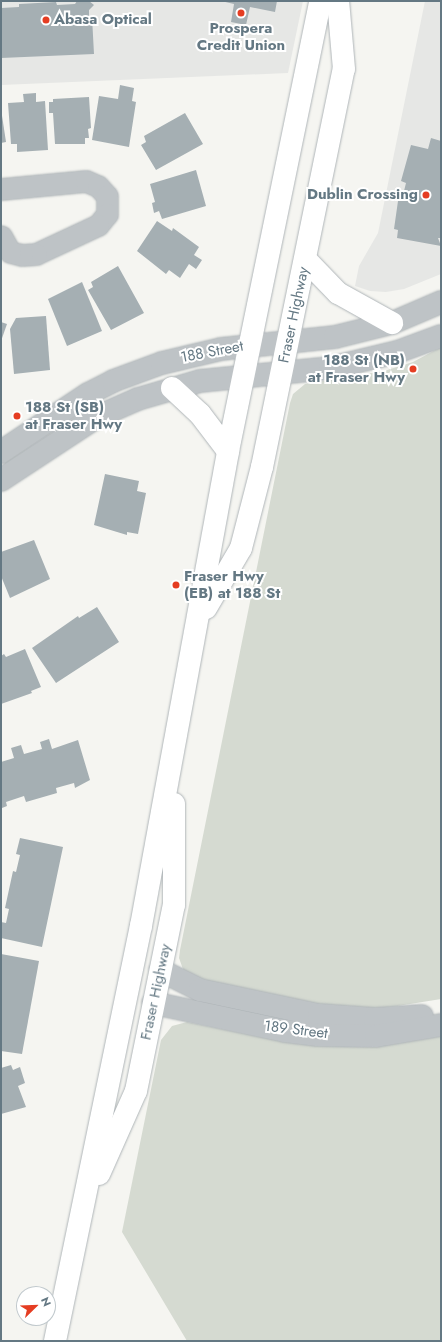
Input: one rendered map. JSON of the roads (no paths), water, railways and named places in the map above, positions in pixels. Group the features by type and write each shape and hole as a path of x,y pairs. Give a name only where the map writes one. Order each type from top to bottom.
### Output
{"main road":[{"name":"Fraser Highway","path":"55,1341 141,926 200,617 228,451 245,377 320,1"},
{"name":"Fraser Highway","path":"200,617 241,548 262,467 280,375 306,260 344,69 338,1"},
{"path":"306,260 338,293 392,323"},
{"path":"172,388 200,414 228,451"},
{"name":"Fraser Highway","path":"82,1211 136,1091 174,905 173,760"},
{"path":"141,926 146,989 148,997 153,1002"}],"street":[{"path":"1,188 86,181 98,186 107,196 107,214 98,225 36,254 22,256 10,252 1,236"},
{"name":"188 Street","path":"1,452 88,394 113,381 162,362 197,353 251,345 335,337 392,323 441,302"},
{"name":"188 Street","path":"1,480 104,414 138,398 200,381 314,371 370,359 441,336"},
{"name":"189 Street","path":"160,970 200,990 319,1015 375,1019 441,1012"},
{"name":"189 Street","path":"153,1002 285,1030 318,1034 376,1036 441,1025"}],"place":[{"name":"Prospera Credit Union","path":"241,13"},
{"name":"Abasa Optical","path":"46,20"},
{"name":"Dublin Crossing","path":"426,195"},
{"name":"188 St (NB) at Fraser Hwy","path":"413,369"},
{"name":"188 St (SB) at Fraser Hwy","path":"17,416"},
{"name":"Fraser Hwy (EB) at 188 St","path":"176,585"}]}
